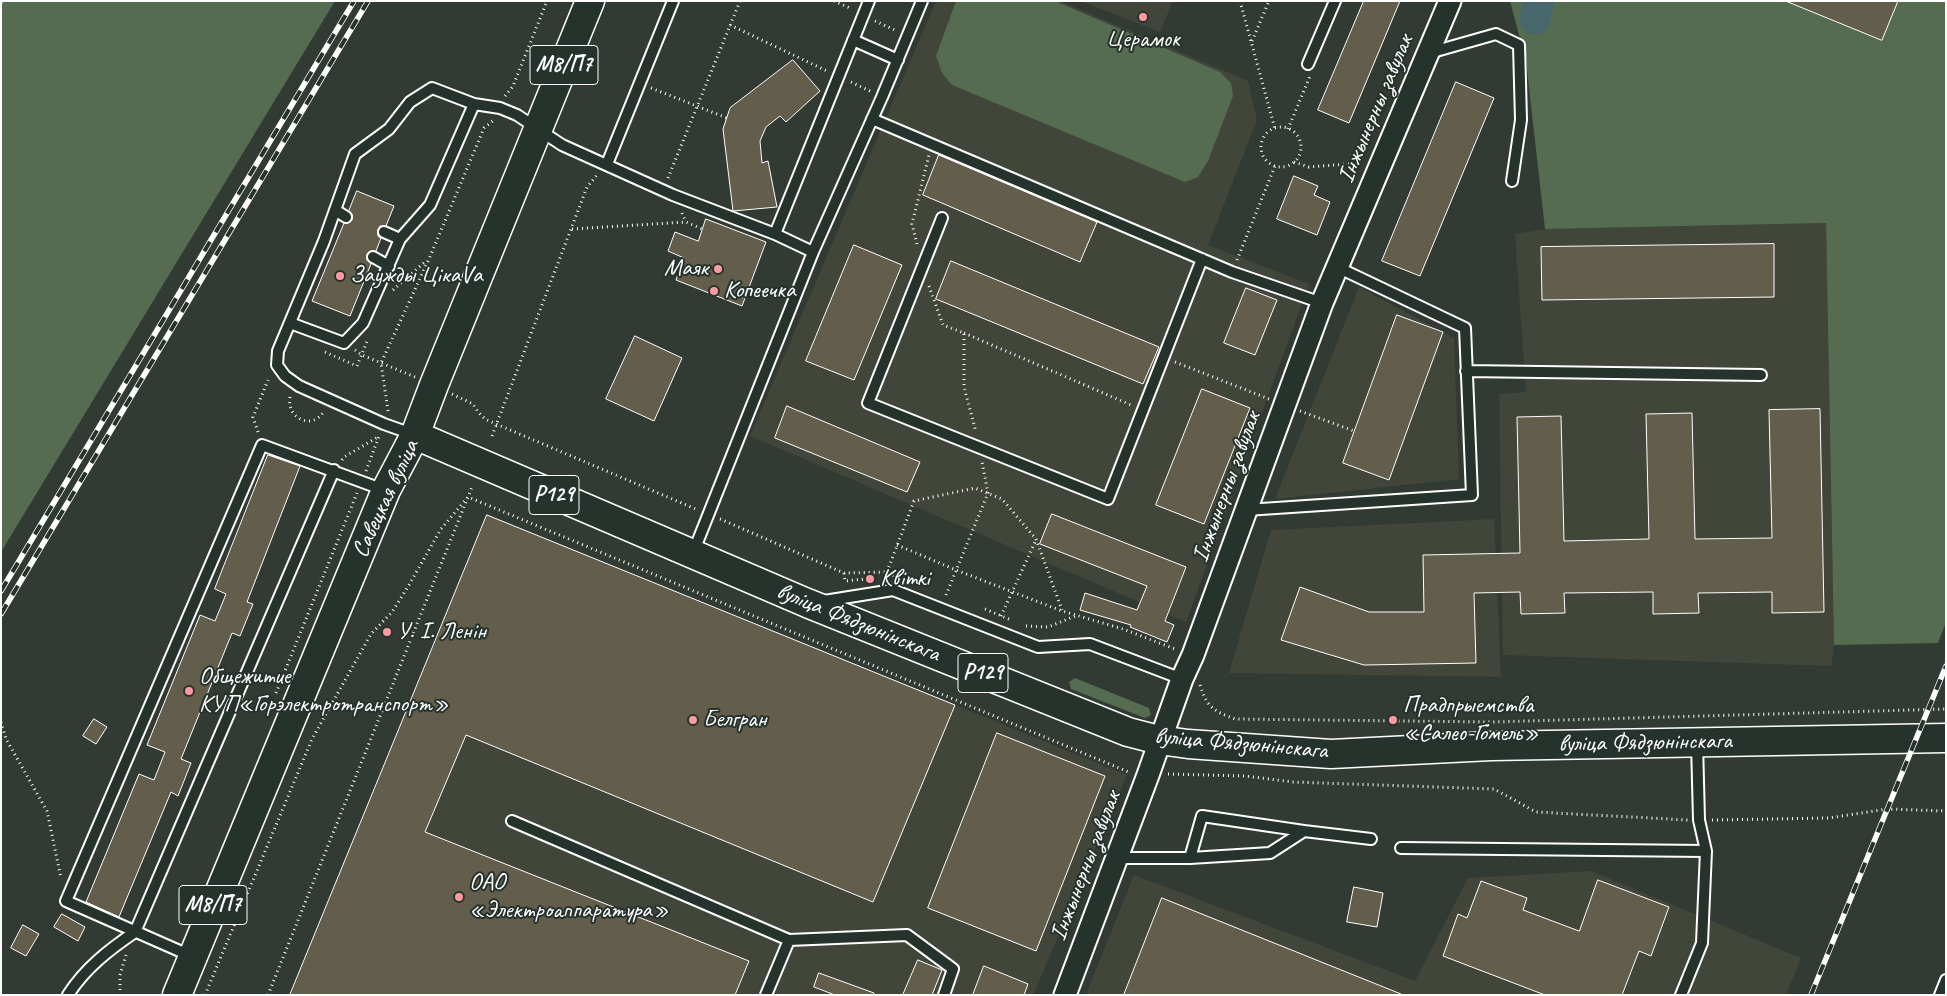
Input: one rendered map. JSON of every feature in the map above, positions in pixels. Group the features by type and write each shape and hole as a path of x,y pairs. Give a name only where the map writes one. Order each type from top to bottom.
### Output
{"main road":[{"name":"Савецкая вуліца","path":"177,995 386,490 415,435 590,1"},
{"name":"вуліца Фядзюнінскага","path":"415,435 808,603 1128,732 1159,740 1188,744 1331,754 1491,746 1946,738"}],"street":[{"name":"Інжынерны завулак","path":"1065,995 1159,740 1193,655 1322,303 1450,1"}],"lane":[{"path":"607,164 673,1"},
{"path":"775,234 869,1"},
{"path":"692,554 813,252 882,97 922,1"},
{"path":"1308,64 1335,1"},
{"path":"1428,54 1496,34 1519,45 1521,120 1512,181"},
{"path":"853,40 898,60"},
{"path":"415,435 384,424 299,386 285,376 277,365 278,351 290,323 330,243 335,210 356,154 390,129 410,102 432,88 474,104 500,108 517,114 562,145 673,195 775,234 813,252"},
{"path":"290,323 344,343 363,324 400,239 430,205 474,104"},
{"path":"872,119 1232,272 1322,303"},
{"path":"335,210 346,217"},
{"path":"942,218 868,403 1108,500 1202,259"},
{"path":"384,232 400,239"},
{"path":"373,257 389,266"},
{"path":"1246,510 1472,495 1465,328 1337,267"},
{"path":"1466,371 1761,375"},
{"path":"192,957 66,901 262,445 386,490"},
{"path":"68,995 74,985 105,952 135,932 334,470"},
{"path":"808,603 893,590 1038,647 1090,644 1182,679"},
{"path":"1681,995 1702,943 1706,851 1699,820 1697,742"},
{"path":"1190,858 1202,816 1370,839"},
{"path":"512,821 789,940 907,935 953,969 944,995"},
{"path":"1117,858 1190,858 1270,853 1304,830"},
{"path":"1401,848 1706,851"},
{"path":"766,995 789,940"},
{"path":"1940,995 1946,980"}],"path":[{"path":"503,98 513,86 547,1"},
{"path":"686,222 667,182 740,1"},
{"path":"1240,1 1275,129"},
{"path":"1252,41 1269,1"},
{"path":"730,25 882,97"},
{"path":"640,84 727,118"},
{"path":"388,412 381,363 429,259 484,128 496,118"},
{"path":"1275,129 1288,129 1299,137 1301,144 1299,157 1288,166 1275,166 1264,157 1262,151 1264,137 1275,129"},
{"path":"931,144 912,224 922,268 943,325 1144,411"},
{"path":"492,436 587,187 607,164"},
{"path":"1232,272 1275,166"},
{"path":"572,229 686,222 702,230"},
{"path":"946,595 988,493 980,448 964,387 964,333"},
{"path":"344,343 362,355 473,404 478,412 496,424 844,573 886,572 903,579"},
{"path":"1164,357 1272,400"},
{"path":"253,417 268,380"},
{"path":"290,396 290,408 301,420 306,422 316,419 324,411"},
{"path":"334,470 344,457 379,436"},
{"path":"268,995 472,487"},
{"path":"886,572 914,500 975,488 1002,499 1036,539 1062,611"},
{"path":"468,497 1135,775"},
{"path":"205,995 312,739 371,634 392,612 441,529 468,497"},
{"path":"1001,616 1036,539"},
{"path":"897,545 1062,611 1123,629 1193,655 1206,664 1200,684 1206,702 1220,714 1235,719 1492,722 1946,709"},
{"path":"844,573 845,581"},
{"path":"937,592 955,598"},
{"path":"983,609 1028,627 1048,627 1078,615"},
{"path":"1,722 6,739 47,810 66,901"},
{"path":"1165,774 1245,776 1293,782 1494,790 1536,812 1699,820 1829,818 1887,809 1946,811"},
{"path":"120,995 120,975 135,932"}],"shaded area":[{"path":"936,1 1060,1 1248,81 1257,120 1208,245 1309,284 1186,622 750,436"},
{"name":"Церамок","path":"1081,1 1173,1 1160,32"},
{"path":"1826,223 1834,645 1831,666 1503,655 1499,394 1526,392 1515,234 1545,229"},
{"path":"1359,287 1454,338 1459,479 1275,499"},
{"path":"1494,519 1501,677 1229,673 1271,530"},
{"path":"955,705 1127,775 1033,995 290,995 466,735 873,902"},
{"path":"1591,871 1801,958 1786,995 1086,995 1134,875 1415,981 1468,878"}],"green space":[{"path":"1,1 335,1 1,552"},
{"path":"956,1 1055,1 1220,72 1231,83 1233,96 1208,161 1198,177 1185,182 952,85 942,73 936,56"},
{"path":"1510,1 1946,1 1946,622 1938,643 1834,645 1826,223 1545,229 1526,61"},
{"path":"1075,678 1149,708 1151,715 1145,718 1071,689 1069,682"}],"building":[{"path":"1364,1 1400,1 1349,123 1318,110"},
{"path":"1786,1 1898,1 1882,40"},
{"path":"793,60 820,91 786,122 780,116 766,127 760,141 762,163 768,161 777,207 733,211 723,129 730,108"},
{"path":"1456,82 1494,98 1420,276 1382,261"},
{"path":"939,155 1097,222 1080,262 923,195"},
{"path":"1294,176 1318,186 1314,195 1330,202 1317,235 1277,219"},
{"path":"357,191 394,206 386,226 380,226 378,230 378,236 381,238 376,251 370,251 367,254 367,260 371,264 350,316 312,301 344,223 349,223 352,220 352,214 349,211"},
{"name":"Маяк","path":"706,219 766,242 742,306 676,280 684,258 668,251 675,232 698,241"},
{"path":"1774,244 1774,297 1542,300 1541,247"},
{"path":"854,245 902,265 854,380 806,361"},
{"path":"951,261 1159,347 1143,384 936,299"},
{"path":"1246,288 1277,300 1255,355 1224,343"},
{"path":"1397,315 1443,332 1389,480 1343,463"},
{"path":"635,336 682,358 654,421 606,399"},
{"path":"1202,389 1250,408 1204,524 1156,505"},
{"path":"787,406 920,462 907,492 775,438"},
{"path":"1820,409 1824,612 1772,613 1772,592 1698,593 1699,613 1653,614 1653,592 1564,593 1565,613 1521,614 1520,592 1474,593 1476,663 1364,665 1281,640 1300,587 1369,612 1424,612 1423,555 1520,553 1517,417 1561,416 1564,541 1649,539 1646,414 1692,413 1695,539 1772,538 1769,410"},
{"path":"268,455 300,466 247,602 253,604 240,636 232,633 181,759 191,763 178,796 171,792 119,917 86,902 139,774 154,780 165,752 147,745 200,615 215,621 226,594 215,589"},
{"path":"1052,514 1186,567 1165,621 1174,625 1167,642 1130,627 1131,625 1080,610 1085,593 1137,610 1147,586 1040,544"},
{"name":"Белгран","path":"487,515 955,705 873,902 466,735 425,832 749,961 735,995 290,995"},
{"path":"94,719 107,727 96,744 83,736"},
{"path":"997,733 1105,776 1036,951 928,908"},
{"path":"1598,880 1669,907 1651,956 1639,951 1622,995 1545,995 1443,956 1458,914 1467,918 1481,881 1527,898 1523,910 1579,931"},
{"path":"1354,887 1383,893 1377,927 1347,922"},
{"path":"1162,898 1401,994 1401,995 1124,995"},
{"path":"62,914 85,927 78,941 54,927"},
{"path":"23,925 39,934 26,956 11,948"},
{"path":"918,960 942,970 932,995 903,995"},
{"path":"984,966 1028,984 1024,995 973,995"},
{"path":"819,973 874,993 874,995 835,995 814,987"}],"waterway":[{"path":"1535,19 1539,1"}],"railway":[{"path":"1,591 354,1"},
{"path":"1,614 368,1"},
{"path":"1811,995 1946,666"}],"place":[{"name":"Церамок","path":"1143,17"},
{"name":"Маяк","path":"718,269"},
{"name":"Заужды ЦікаVа","path":"340,276"},
{"name":"Копеечка","path":"714,291"},
{"name":"Квіткі","path":"870,579"},
{"name":"У. І. Ленін","path":"387,632"},
{"name":"Общежитие КУП«Горэлектротранспорт»","path":"189,691"},
{"name":"Белгран","path":"693,720"},
{"name":"Прадпрыемства «Салео-Гомель»","path":"1393,720"},
{"name":"ОАО «Электроаппаратура»","path":"459,897"}]}
